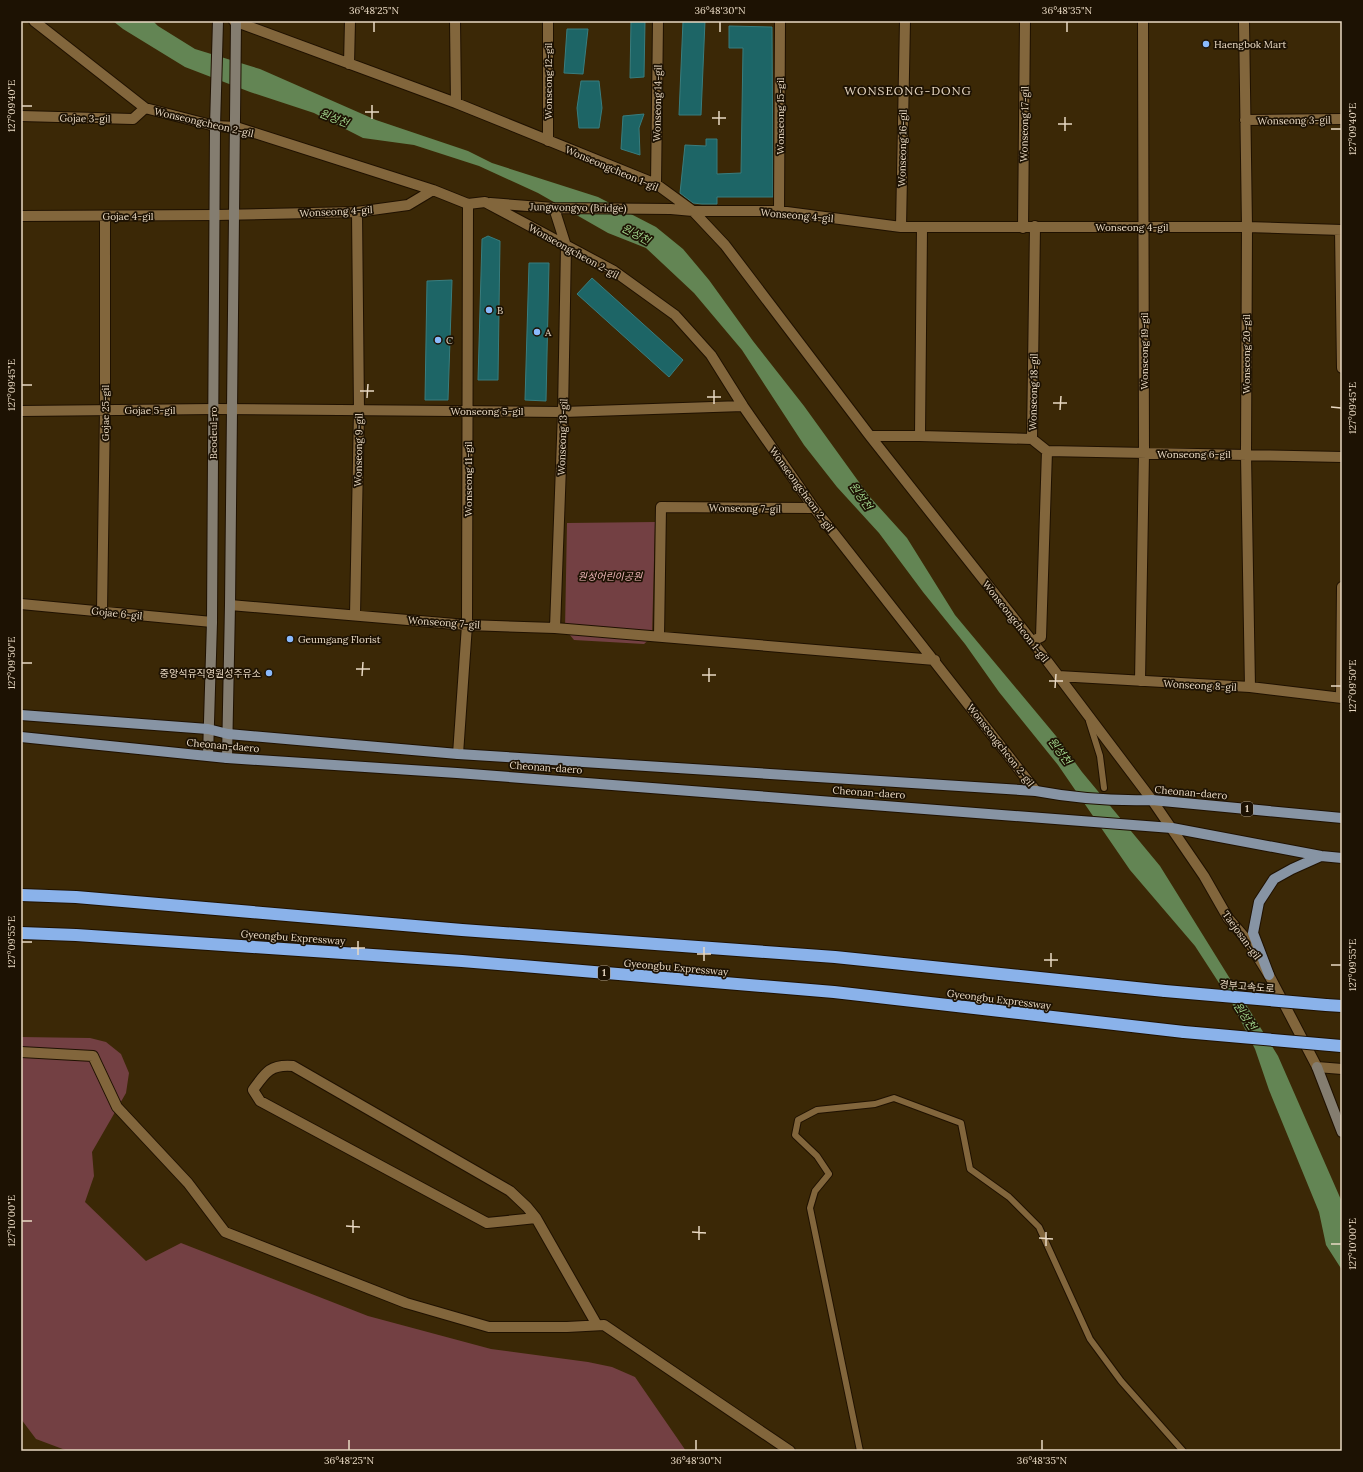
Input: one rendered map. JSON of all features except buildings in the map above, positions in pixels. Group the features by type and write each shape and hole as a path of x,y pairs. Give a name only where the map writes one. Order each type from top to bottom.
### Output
{"highway":[{"name":"Gyeongbu Expressway","path":"21,895 76,897 462,930 835,957 1165,990"},
{"name":"Gyeongbu Expressway","path":"21,933 76,935 462,961 811,990 1184,1032 1342,1046"},
{"name":"경부고속도로","path":"1165,990 1342,1006"}],"main road":[{"name":"Cheonan-daero","path":"21,715 208,729 228,734 458,754 1036,791 1054,794 1152,800 1342,818"},
{"name":"Cheonan-daero","path":"21,737 227,758 456,773 1172,828"},
{"path":"1172,828 1321,856 1342,858"},
{"path":"1269,975 1253,933 1259,902 1274,879 1321,856"}],"street":[{"name":"Wonseongcheon 2-gil","path":"34,21 145,108 216,126 236,123 433,190 468,204 485,202 614,271 675,315 711,355 743,406 814,508 935,660 1036,791"},
{"name":"Wonseongcheon 1-gil","path":"236,21 456,103 656,184 693,211 725,245 870,436 1032,641 1172,828"},
{"name":"Beodeul-ro","path":"227,758 235,215 236,21"},
{"path":"349,64 350,21"},
{"path":"455,21 456,103"},
{"name":"Wonseong 12-gil","path":"548,21 548,141"},
{"name":"Wonseong 14-gil","path":"656,184 658,21"},
{"name":"Wonseong 15-gil","path":"780,21 780,211"},
{"name":"Wonseong 16-gil","path":"901,227 905,21"},
{"name":"Wonseong 17-gil","path":"1022,228 1025,21"},
{"name":"Wonseong 19-gil","path":"1140,681 1144,454 1144,21"},
{"name":"Wonseong 20-gil","path":"1244,21 1247,227 1246,454 1250,687"},
{"name":"Beodeul-ro","path":"208,755 212,622 217,24"},
{"name":"Gojae 3-gil","path":"21,116 133,119 145,108"},
{"name":"Wonseong 3-gil","path":"1245,120 1342,119"},
{"name":"Wonseong 4-gil","path":"235,215 357,212 408,205 433,190"},
{"name":"Jungwongyo (Bridge)","path":"485,202 554,208 671,208"},
{"name":"Wonseong 11-gil","path":"458,754 467,624 468,204"},
{"name":"Wonseong 13-gil","path":"554,208 566,246 563,412 555,628"},
{"name":"Wonseong 4-gil","path":"671,208 693,211 780,211 901,227 922,228 1022,228 1035,226 1145,228 1247,227 1341,230"},
{"name":"Wonseong 9-gil","path":"355,615 359,411 357,212"},
{"name":"Gojae 4-gil","path":"21,216 235,215"},
{"name":"Gojae 25-gil","path":"102,611 105,410 105,216"},
{"name":"Wonseong 18-gil","path":"1035,226 1032,439 1047,452"},
{"path":"920,436 922,228"},
{"path":"1341,230 1342,368"},
{"name":"Wonseong 5-gil","path":"231,410 563,412 743,406"},
{"name":"Gojae 5-gil","path":"21,411 231,410"},
{"path":"870,436 1032,439"},
{"path":"1032,641 1041,637 1047,452"},
{"name":"Wonseong 6-gil","path":"1047,452 1246,454 1342,457"},
{"name":"Wonseong 7-gil","path":"659,637 661,507 814,508"},
{"path":"1342,587 1342,698"},
{"name":"Gojae 6-gil","path":"21,604 212,622"},
{"name":"Wonseong 7-gil","path":"230,605 467,624 555,628 935,660"},
{"name":"Wonseong 8-gil","path":"1058,676 1250,687 1342,698"},
{"name":"Taejosan-gil","path":"1172,828 1204,876 1228,918 1248,941 1269,975 1317,1067 1342,1132"},
{"path":"21,1052 93,1056 117,1107 188,1183 225,1232 406,1302 489,1327 567,1327 604,1325 790,1451"},
{"path":"536,1218 487,1223 260,1101 253,1090 265,1074 280,1065 293,1066 510,1191 527,1206 536,1218 597,1325"},
{"path":"1317,1067 1342,1069"}],"lane":[{"path":"1087,714 1100,756 1104,788"},
{"path":"860,1451 810,1208 815,1191 829,1174 817,1156 795,1135 798,1120 818,1110 875,1104 894,1098 961,1123 970,1169 1009,1197 1039,1227 1090,1339 1121,1381 1183,1451"}],"green space":[{"name":"원성어린이공원","path":"655,522 652,637 644,644 574,640 565,629 567,523"},
{"path":"21,1037 90,1038 106,1042 121,1054 129,1073 126,1093 92,1152 94,1176 85,1202 146,1261 181,1243 368,1316 491,1349 588,1362 612,1367 635,1377 686,1451 68,1451 36,1439 21,1419"}],"water":[{"name":"원성천","path":"113,21 153,21 158,26 195,49 260,69 376,120 468,151 492,163 598,197 656,227 683,249 709,280 753,341 804,406 869,496 907,538 955,615 1056,736 1082,772 1160,866 1278,1056 1342,1202 1342,1270 1326,1245 1319,1212 1269,1090 1255,1049 1232,1003 1195,946 1130,870 1058,765 999,692 965,644 923,592 879,533 837,487 804,445 742,350 694,293 646,248 608,233 538,193 479,166 414,145 363,138 314,113 250,92 185,67 123,29"}],"place":[{"name":"Haengbok Mart","path":"1206,44"},
{"name":"B","path":"489,310"},
{"name":"A","path":"537,332"},
{"name":"C","path":"438,340"},
{"name":"Geumgang Florist","path":"290,639"},
{"name":"중앙석유직영원성주유소","path":"269,673"}],"district":[{"name":"WONSEONG-DONG","path":"908,91"}]}
